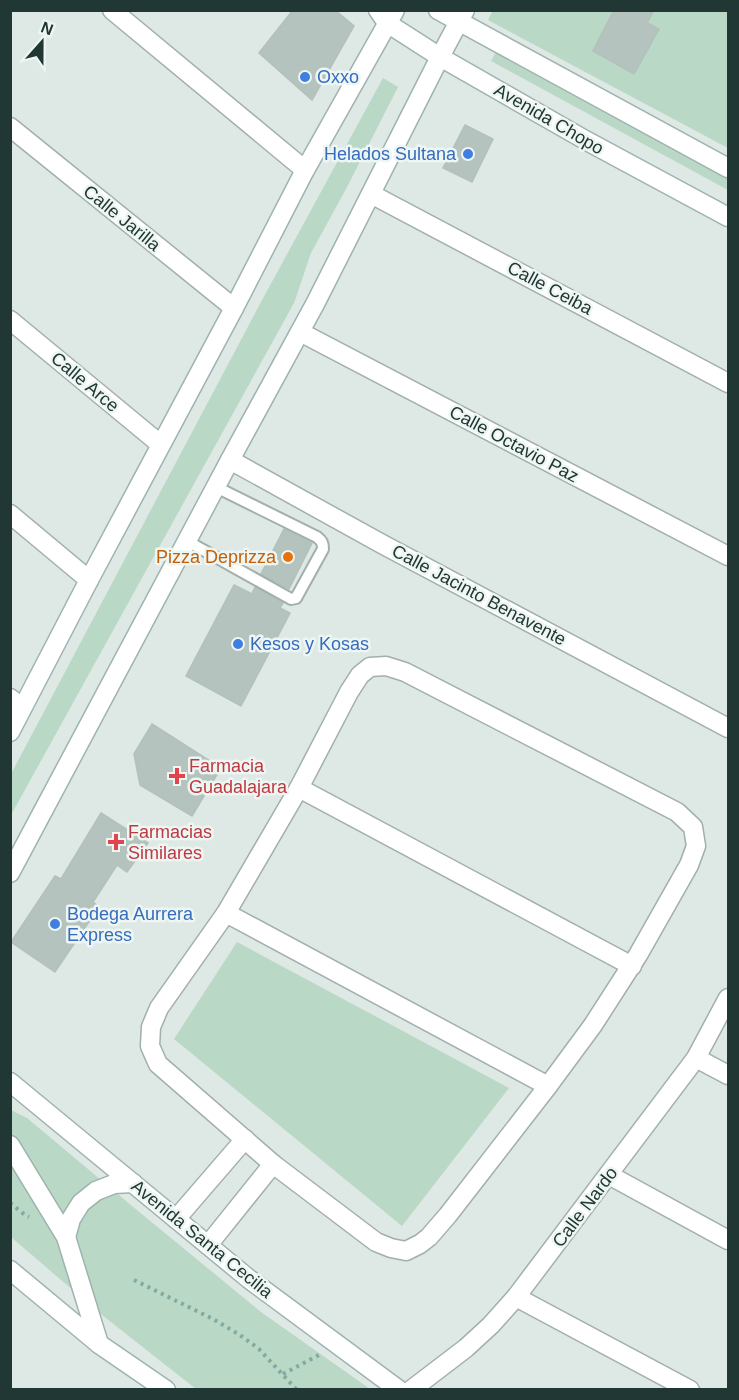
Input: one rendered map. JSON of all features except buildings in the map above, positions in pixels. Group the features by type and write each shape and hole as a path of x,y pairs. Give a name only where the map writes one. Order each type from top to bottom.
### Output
{"street":[{"path":"112,10 305,170"},
{"path":"438,10 462,16 729,168"},
{"path":"10,732 16,703 88,580 234,308 387,15"},
{"name":"Avenida Chopo","path":"387,15 440,57 587,141 729,217"},
{"path":"10,873 300,332 462,16"},
{"name":"Calle Jarilla","path":"10,128 234,308"},
{"name":"Calle Ceiba","path":"372,194 729,383"},
{"name":"Calle Arce","path":"10,320 160,444"},
{"name":"Calle Octavio Paz","path":"300,332 729,556"},
{"name":"Calle Jacinto Benavente","path":"230,460 382,544 729,728"},
{"path":"10,514 88,580"},
{"path":"386,666 405,672 677,812 693,827 696,846 690,865 632,966 593,1025 448,1215 429,1237 406,1251 376,1242 273,1164 158,1064 150,1047 151,1028 159,1008 225,913 299,788 349,692 360,675 370,668 386,666"},
{"path":"299,788 632,966"},
{"path":"225,913 548,1086"},
{"name":"Calle Nardo","path":"411,1389 466,1348 516,1297 696,1058 729,998"},
{"path":"696,1058 729,1075"},
{"name":"Avenida Santa Cecilia","path":"10,1082 249,1279 399,1389"},
{"path":"176,1219 245,1139"},
{"path":"10,1145 66,1237 99,1344"},
{"path":"208,1245 273,1164"},
{"path":"609,1175 729,1240"},
{"path":"66,1237 71,1219 81,1203 96,1191 114,1184 133,1183"},
{"path":"10,1270 99,1344 166,1389"},
{"path":"516,1297 690,1389"}],"lane":[{"path":"187,541 291,599 296,598 301,590 323,549 322,541 216,487"}],"path":[{"path":"134,1280 240,1335 259,1349 297,1389"},
{"path":"283,1374 339,1345"}],"green space":[{"path":"493,10 728,11 728,148 488,20"},
{"path":"496,52 728,175 728,190 491,61"},
{"path":"383,78 398,87 311,253 294,303 11,815 11,774 261,302"},
{"path":"237,942 509,1088 402,1226 174,1039"},
{"path":"11,1110 27,1118 261,1312 370,1389 196,1389 102,1315 11,1237"}],"place":[{"name":"Oxxo","path":"305,77"},
{"name":"Helados Sultana","path":"468,154"},
{"name":"Pizza Deprizza","path":"288,557"},
{"name":"Kesos y Kosas","path":"238,644"},
{"name":"Farmacia Guadalajara","path":"177,776"},
{"name":"Farmacias Similares","path":"116,842"},
{"name":"Bodega Aurrera Express","path":"55,924"}]}
